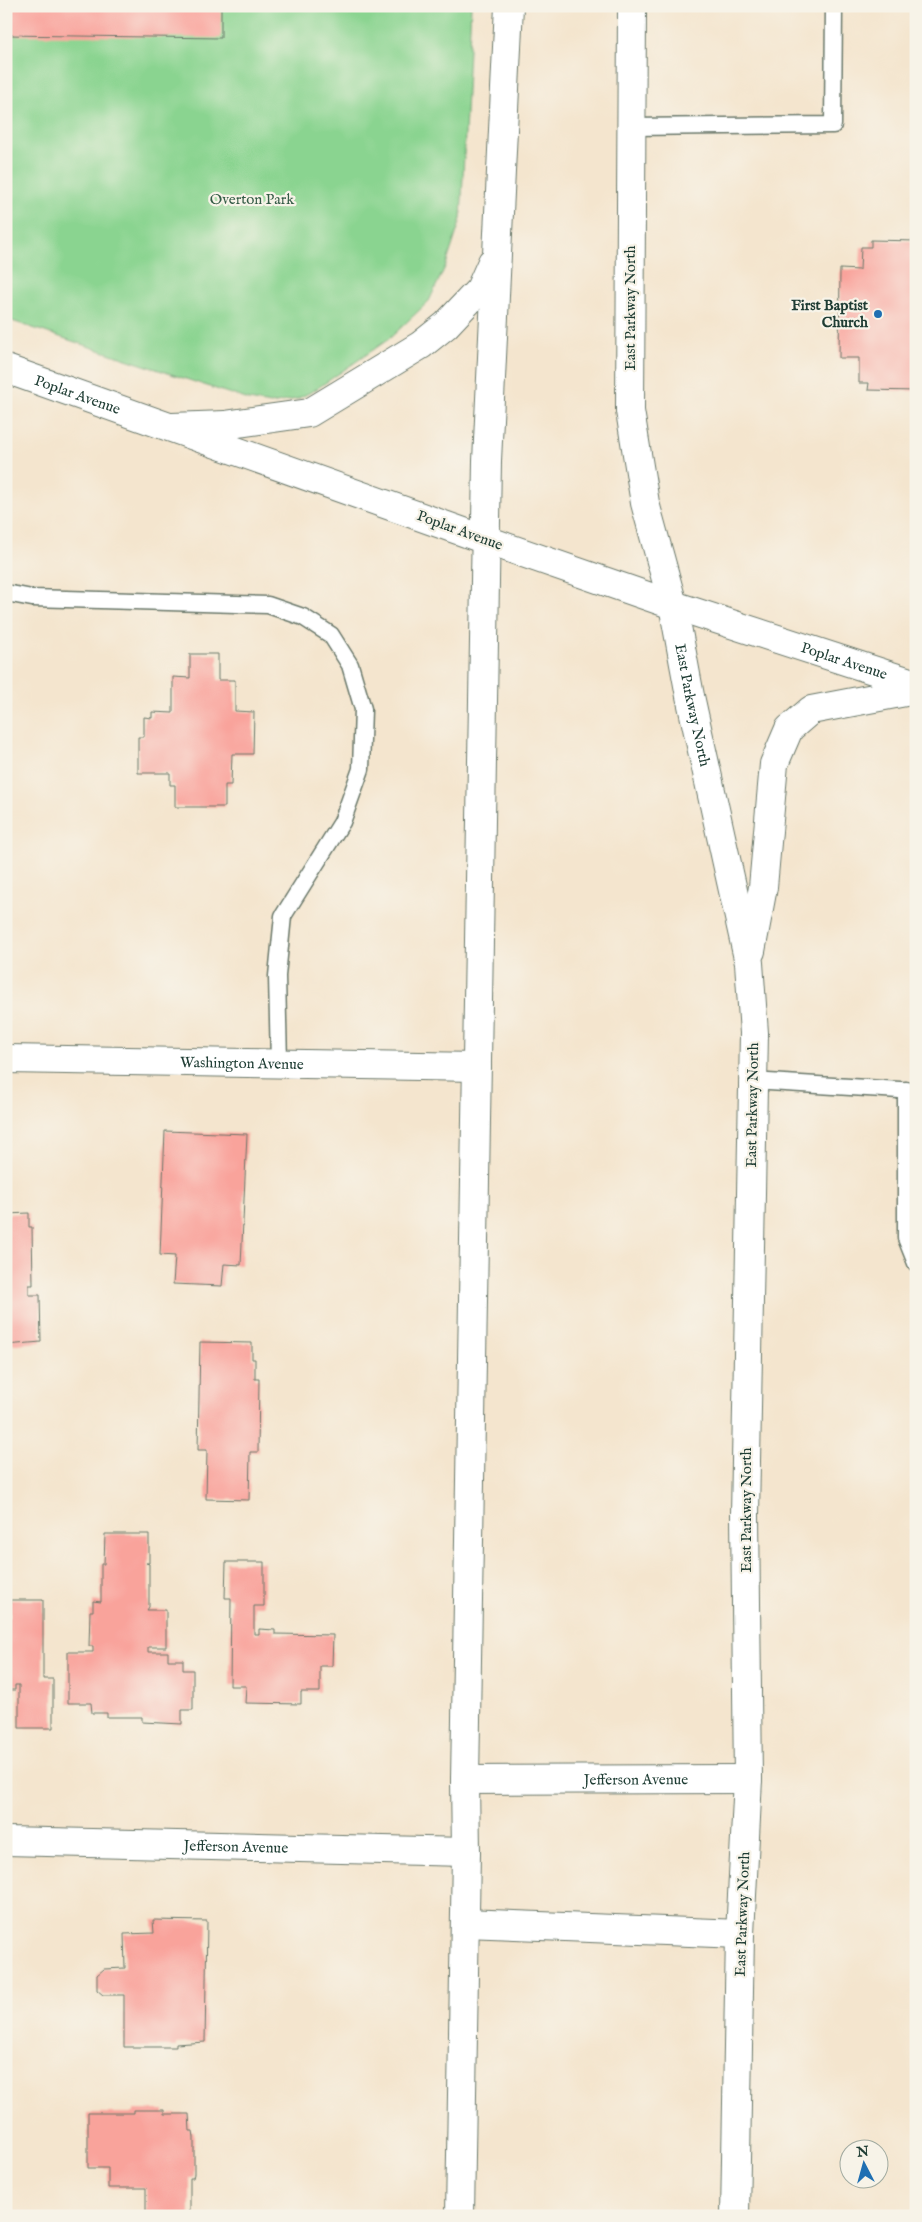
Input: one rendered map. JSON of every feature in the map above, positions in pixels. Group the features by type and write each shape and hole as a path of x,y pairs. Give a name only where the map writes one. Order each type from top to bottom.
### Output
{"main road":[{"path":"460,2216 466,1852 465,1780 487,461 509,6"},
{"name":"East Parkway North","path":"632,6 630,411 646,503 673,605 690,696 748,963 754,1033 745,1515 748,1779 740,1934 735,2216"},
{"path":"172,427 225,425 309,413 421,345 446,325 480,289 497,251"},
{"name":"Poplar Avenue","path":"6,369 673,605 916,684"},
{"path":"748,963 763,888 774,764 789,729 811,710 916,690"},
{"name":"Washington Avenue","path":"6,1059 477,1067"},
{"name":"Jefferson Avenue","path":"465,1780 748,1779"},
{"name":"Jefferson Avenue","path":"6,1841 466,1852"},
{"path":"465,1923 740,1934"}],"lane":[{"path":"631,127 833,125 834,6"},
{"path":"6,592 32,598 268,605 303,617 331,635 350,665 363,709 361,769 342,822 283,916 278,976 279,1063"},
{"path":"753,1081 911,1091 906,1238 916,1263"}],"green space":[{"name":"Overton Park","path":"6,6 471,6 461,219 446,265 429,301 389,339 315,390 297,399 271,404 249,400 6,319"}],"building":[{"path":"6,6 221,6 221,38 6,35"},
{"name":"First Baptist Church","path":"871,240 916,241 916,391 868,390 869,383 859,383 859,358 839,358 840,269 860,270 861,247 871,247"},
{"path":"190,654 218,654 218,680 235,680 235,711 254,712 253,754 232,754 231,785 225,785 225,807 175,807 175,785 170,785 170,773 138,773 138,737 144,737 144,717 152,718 152,712 173,713 173,677 190,678"},
{"path":"165,1131 247,1134 241,1265 224,1264 222,1286 173,1284 175,1256 160,1255"},
{"path":"29,1213 29,1227 32,1227 33,1285 29,1285 29,1295 40,1295 41,1342 6,1345 6,1214"},
{"path":"200,1342 252,1343 252,1359 255,1359 255,1379 259,1379 258,1452 250,1452 249,1500 206,1499 207,1450 198,1450"},
{"path":"105,1534 149,1534 149,1563 146,1563 149,1564 149,1607 147,1610 166,1610 166,1647 148,1647 148,1652 168,1652 168,1660 183,1660 183,1670 193,1670 193,1710 182,1710 182,1724 142,1722 142,1717 107,1717 107,1713 92,1713 91,1703 68,1703 68,1652 93,1652 93,1646 89,1646 90,1611 93,1611 93,1601 101,1602 101,1564 104,1564"},
{"path":"226,1562 264,1562 264,1606 254,1606 254,1634 259,1634 259,1629 275,1630 275,1634 333,1635 332,1666 320,1666 320,1692 301,1692 301,1704 245,1703 246,1686 230,1686 231,1598 225,1598"},
{"path":"10,1600 43,1600 43,1679 53,1679 53,1728 19,1728 19,1685 15,1685 15,1690 6,1690 6,1618 10,1617"},
{"path":"153,1920 207,1921 205,2042 176,2044 176,2047 124,2047 124,1995 103,1995 97,1990 97,1975 104,1969 125,1968 124,1934 154,1933"},
{"path":"134,2110 164,2110 164,2114 189,2114 190,2131 193,2131 194,2137 194,2174 193,2178 190,2178 190,2216 146,2216 146,2188 108,2188 108,2168 88,2168 88,2113 134,2113"}],"place":[{"name":"First Baptist Church","path":"878,314"}]}
